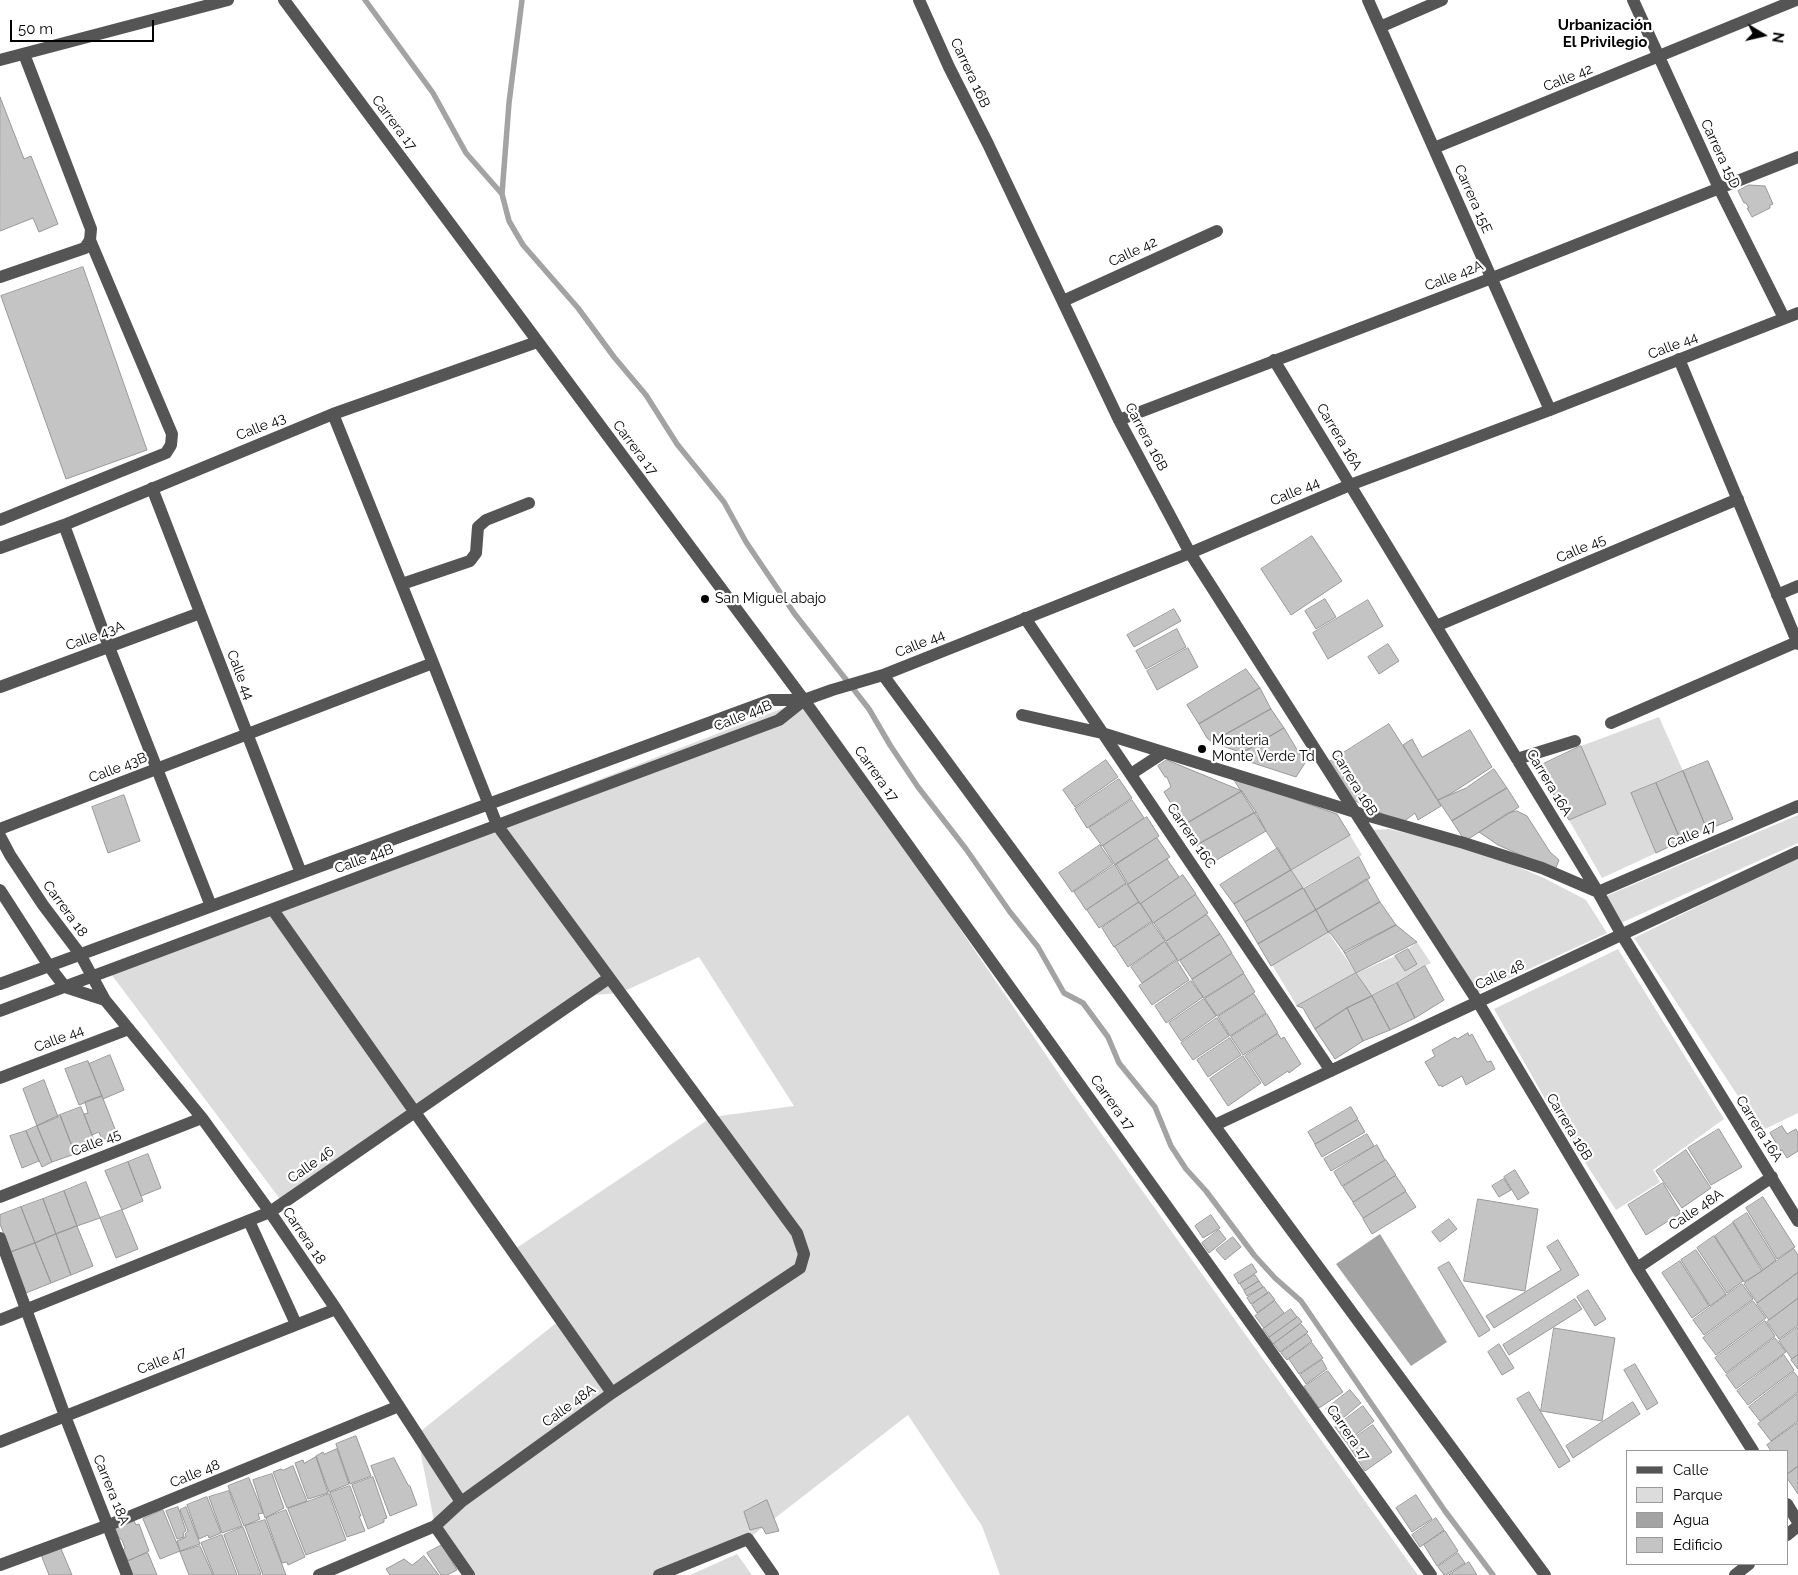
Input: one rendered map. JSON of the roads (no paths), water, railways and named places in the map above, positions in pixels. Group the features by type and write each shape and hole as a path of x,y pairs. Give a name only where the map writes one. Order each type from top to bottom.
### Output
{"street":[{"path":"0,60 226,0"},
{"name":"Carrera 17","path":"284,0 804,700 1431,1575"},
{"name":"Carrera 16B","path":"919,0 949,67 1119,420 1190,553 1478,1002 1637,1268 1752,1450"},
{"name":"Carrera 15E","path":"1368,0 1550,410"},
{"path":"1380,27 1442,0"},
{"name":"Carrera 15D","path":"1633,0 1719,188 1784,318"},
{"name":"Calle 42","path":"1434,148 1796,0"},
{"path":"0,520 166,453 171,445 172,434 90,240 91,229 24,54"},
{"name":"Calle 42A","path":"1119,420 1492,278 1798,157"},
{"name":"Calle 42","path":"1063,301 1217,231"},
{"path":"0,277 84,248 90,240"},
{"name":"Calle 44","path":"804,700 879,677 1190,553 1350,485 1550,410 1798,313"},
{"name":"Calle 43","path":"0,548 64,525 333,414 537,342"},
{"name":"Carrera 16A","path":"1274,360 1598,892 1622,935 1798,1221"},
{"path":"1611,723 1798,643 1679,360"},
{"path":"333,414 434,663 497,825 609,978"},
{"name":"Calle 44","path":"152,488 301,873"},
{"name":"Calle 45","path":"1436,626 1738,499"},
{"path":"402,584 470,561 476,553 478,527 486,520 529,503"},
{"path":"64,525 109,647 211,906"},
{"path":"1777,595 1798,586"},
{"name":"Calle 43A","path":"0,687 200,613"},
{"name":"Carrera 16C","path":"1025,618 1331,1071"},
{"name":"Calle 43B","path":"0,829 434,663"},
{"path":"879,677 1215,1125 1545,1575"},
{"name":"Calle 44B","path":"0,984 771,700 804,700"},
{"name":"Calle 44B","path":"0,1011 779,720 804,700"},
{"path":"734,714 742,734"},
{"path":"1022,715 1102,733 1355,812 1464,843 1542,868 1598,892"},
{"path":"1517,759 1575,741"},
{"path":"1131,774 1163,753"},
{"name":"Calle 47","path":"1598,892 1798,806"},
{"name":"Carrera 18","path":"0,836 10,855 43,905 80,954 105,1000 202,1118 270,1212 462,1502"},
{"name":"Calle 48","path":"1215,1125 1798,852"},
{"path":"0,890 49,966 65,987 105,1000"},
{"path":"273,910 612,1393"},
{"name":"Calle 46","path":"0,1320 270,1212 609,978"},
{"name":"Calle 48A","path":"319,1575 435,1526 462,1502 612,1393 800,1268 804,1254 797,1233 609,978"},
{"name":"Calle 44","path":"0,1078 129,1029"},
{"name":"Calle 45","path":"0,1197 202,1118"},
{"name":"Calle 48A","path":"1637,1268 1772,1178"},
{"path":"249,1221 296,1324"},
{"path":"0,1238 65,1416"},
{"name":"Calle 47","path":"0,1442 336,1309"},
{"name":"Calle 48","path":"0,1565 109,1525 399,1406"},
{"name":"Carrera 18A","path":"65,1416 127,1575"},
{"path":"1788,1506 1798,1522"},
{"path":"435,1526 470,1575"},
{"path":"1788,1534 1798,1526"},
{"path":"659,1575 748,1539 773,1575"},
{"path":"1735,1575 1748,1565"}],"water":[{"path":"1380,1234 1447,1342 1411,1366 1336,1264"}],"waterway":[{"path":"365,0 433,93 466,153 502,194"},
{"path":"522,0 509,103 502,194 509,221 523,245 578,308 614,357 646,395 677,444 724,502 746,542 794,613 869,709 918,787 1038,947 1064,993 1083,1003 1108,1037 1119,1063 1155,1107 1171,1146 1186,1169 1206,1191 1254,1255 1275,1278 1301,1301 1445,1511 1493,1575"}],"place":[{"name":"San Miguel abajo","path":"705,599"},
{"name":"Monteria Monte Verde Td","path":"1202,749"}],"district":[{"name":"Urbanización El Privilegio","path":"1605,34"}]}
